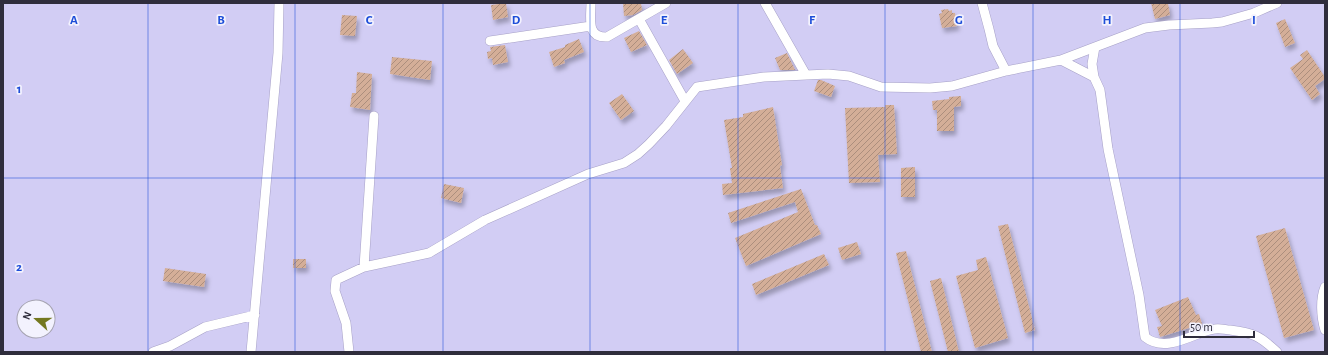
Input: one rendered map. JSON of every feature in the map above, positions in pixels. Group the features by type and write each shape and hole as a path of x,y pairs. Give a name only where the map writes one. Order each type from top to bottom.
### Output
{"street":[{"path":"251,352 277,61 279,3"},
{"path":"591,3 591,26 594,34 600,38 607,37 666,3"},
{"path":"764,3 806,75"},
{"path":"982,3 988,22 992,46 1006,71"},
{"path":"349,352 346,323 335,291 336,280 364,267 429,253 485,220 588,174 624,163 638,154 649,144 666,126 697,87 764,77 828,74 848,76 881,87 930,88 952,86 1006,71 1061,60 1145,28 1168,25 1222,22 1254,13 1276,3"},
{"path":"639,19 685,101"},
{"path":"490,41 591,26"},
{"path":"1095,47 1092,64 1094,77 1100,90 1108,149 1139,295 1145,337 1150,342 1159,344 1170,343 1215,328 1255,335 1263,339 1277,352"},
{"path":"1061,60 1094,77"},
{"path":"364,267 374,116"},
{"path":"1325,287 1322,293 1322,320 1325,330"},
{"path":"153,352 170,346 205,327 255,315"}],"building":[{"path":"506,3 508,17 493,20 491,5"},
{"path":"623,3 641,3 642,10 633,15 624,16"},
{"path":"1151,3 1168,3 1170,15 1155,19"},
{"path":"948,9 949,11 952,10 952,13 955,13 957,26 942,28 939,14 942,13 941,10"},
{"path":"342,15 357,16 355,36 340,35"},
{"path":"1285,19 1295,43 1285,47 1276,23"},
{"path":"639,31 647,45 631,52 624,38"},
{"path":"579,39 584,52 564,60 565,63 554,67 549,52 565,47 565,45"},
{"path":"505,45 508,62 493,65 492,58 488,59 487,52 491,51 490,47"},
{"path":"683,49 693,63 677,74 669,60"},
{"path":"1307,50 1325,77 1325,79 1315,86 1320,94 1312,100 1290,68 1303,59 1300,55"},
{"path":"787,53 795,70 780,70 775,58"},
{"path":"392,57 432,61 430,80 390,74"},
{"path":"357,72 372,74 370,110 350,107 352,93 356,93"},
{"path":"818,80 835,86 831,97 814,91"},
{"path":"622,94 634,111 621,120 609,103"},
{"path":"961,96 961,106 954,107 954,131 937,131 937,110 933,110 932,101"},
{"path":"885,105 894,105 897,154 878,155 880,182 849,183 845,108 885,107"},
{"path":"773,107 782,165 780,166 783,188 723,195 722,184 732,183 730,168 732,168 724,120 743,117 743,114"},
{"path":"915,167 915,197 901,197 901,168"},
{"path":"444,184 464,188 461,203 441,198"},
{"path":"801,189 815,225 817,225 821,234 746,266 735,238 798,212 795,202 731,223 728,213"},
{"path":"1008,224 1035,330 1025,333 998,226"},
{"path":"1285,228 1314,330 1284,338 1256,236"},
{"path":"857,242 861,254 842,260 838,248"},
{"path":"906,251 932,352 921,352 896,253"},
{"path":"824,254 829,265 756,295 752,284"},
{"path":"986,257 1008,338 975,348 956,276 978,270 976,260"},
{"path":"293,259 306,259 306,268 293,268"},
{"path":"165,268 206,274 204,287 163,281"},
{"path":"941,278 959,352 948,352 930,281"},
{"path":"1188,297 1196,315 1199,314 1202,324 1160,337 1157,327 1162,326 1155,310"}]}
